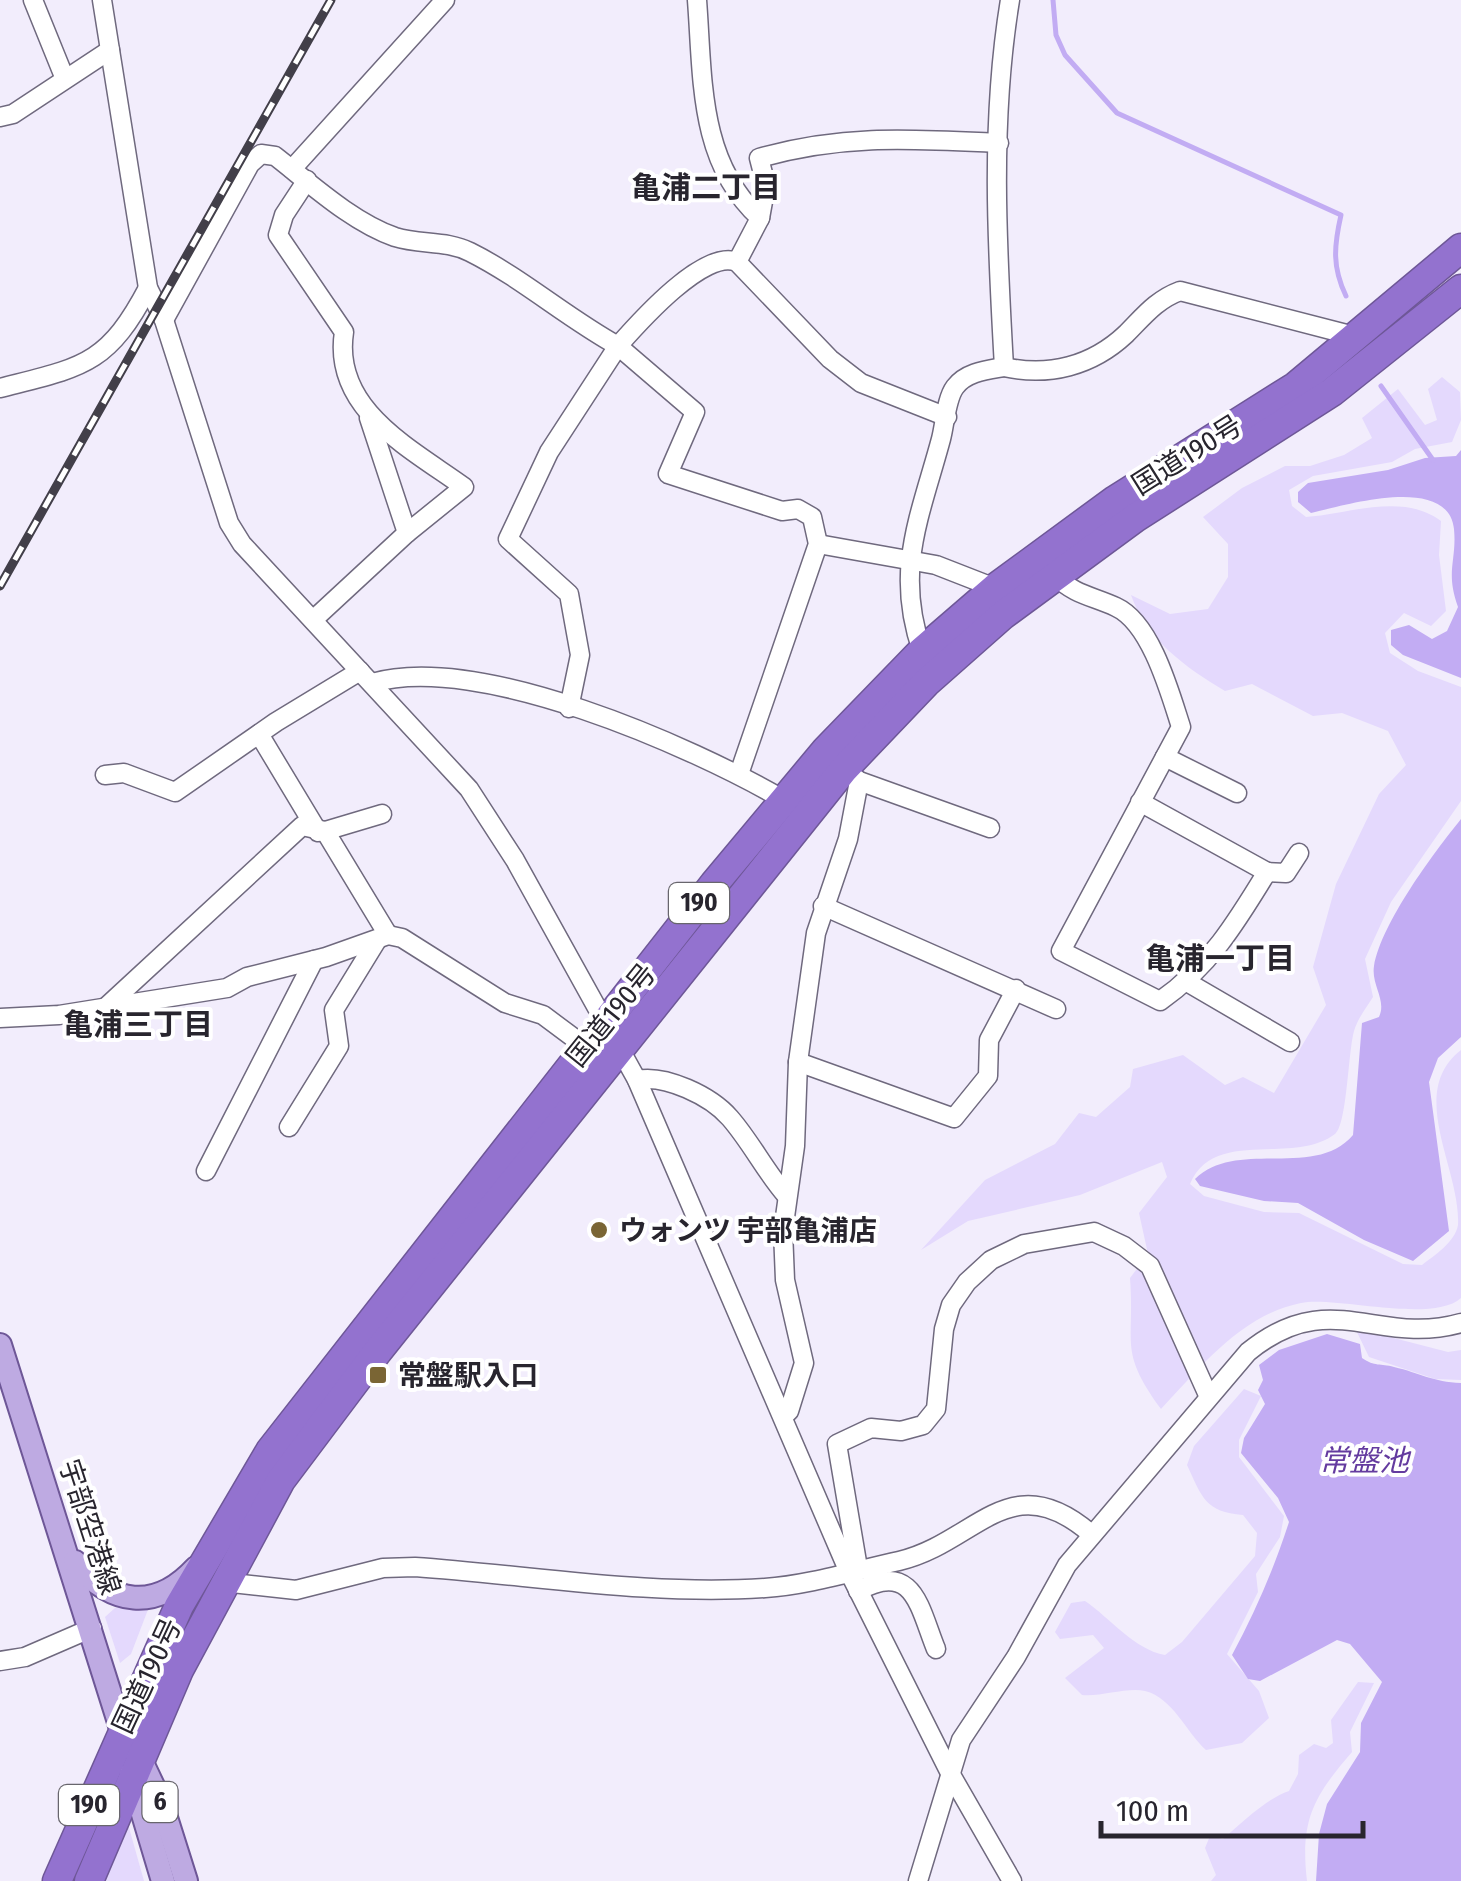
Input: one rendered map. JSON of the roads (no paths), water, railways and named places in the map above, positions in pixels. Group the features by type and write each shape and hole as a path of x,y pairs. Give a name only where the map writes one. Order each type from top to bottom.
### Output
{"highway":[{"name":"国道190号","path":"57,1881 122,1728 203,1560 304,1406 586,1046 826,750 922,651 995,588 1115,500 1296,386 1461,248"},
{"name":"国道190号","path":"89,1881 136,1767 223,1582 308,1441 614,1057 926,683 1055,576 1135,518 1332,392 1461,289"}],"main road":[{"name":"宇部空港線","path":"0,1345 122,1728"},
{"path":"66,1552 92,1582 119,1597 139,1598 173,1588 203,1560"},
{"name":"6","path":"122,1728 186,1881"},
{"name":"6","path":"136,1767 163,1881"}],"street":[{"path":"33,0 65,79"},
{"path":"102,0 148,288 164,320 229,522 242,544 472,793 515,860 605,1023 614,1057"},
{"path":"407,533 369,418 339,360 344,332 278,234 300,175 445,0"},
{"path":"697,0 713,147 738,196 760,218"},
{"path":"1004,367 998,75 1010,0"},
{"path":"0,117 110,50"},
{"path":"737,262 760,218 766,184 759,158 809,144 868,137 999,143"},
{"path":"164,320 250,164 262,154 275,156 374,228 400,238 450,243 472,253 566,317 618,346 695,412 668,474 782,511 798,509 812,517 818,544 739,774"},
{"path":"569,708 580,654 568,594 508,539 549,452 618,346 646,314 711,260 726,257 737,262 830,359 860,384 946,417"},
{"path":"0,388 83,367 125,332 148,288"},
{"path":"922,651 911,619 908,559 953,389 962,381 980,370 1004,367 1044,372 1093,358 1124,336 1160,298 1180,290 1359,337"},
{"path":"313,620 407,533 464,487 369,418"},
{"path":"818,544 936,565 995,588"},
{"path":"1055,576 1073,594 1120,608 1159,657 1181,727 1061,950 1160,1000 1187,982 1225,942 1267,872"},
{"path":"105,776 124,773 176,792 259,734 366,677 454,676 493,683 569,708 739,774 784,800"},
{"path":"259,734 322,831 382,937"},
{"path":"1165,757 1237,793"},
{"path":"782,1417 790,1411 804,1363 785,1280 786,1196 795,1146 798,1062 823,906 848,839 852,775 990,828"},
{"path":"1140,802 1267,872 1286,873 1299,853"},
{"path":"106,1007 286,837 302,826 322,831 382,814"},
{"path":"823,906 1056,1009"},
{"path":"290,1127 339,1046 334,1010 382,937"},
{"path":"0,1018 227,988 248,976 314,960 382,937 402,938 504,1003 543,1015 586,1046 614,1057 637,1080 782,1417 853,1569"},
{"path":"206,1171 314,960"},
{"path":"1187,982 1290,1042"},
{"path":"798,1062 954,1118 988,1076 989,1040 1016,989"},
{"path":"637,1080 652,1077 719,1107 786,1196"},
{"path":"1012,1881 950,1774 858,1591 837,1444 871,1428 901,1431 923,1425 936,1410 944,1329 952,1305 967,1282 991,1260 1024,1244 1094,1232 1124,1246 1150,1266 1208,1395"},
{"path":"918,1881 950,1774 969,1727 1090,1533 1208,1395 1263,1340 1297,1323 1334,1317 1414,1329 1461,1323"},
{"path":"223,1582 296,1590 383,1568 415,1567 718,1589 769,1588 922,1556 1006,1506 1024,1503 1057,1511 1090,1533"},
{"path":"858,1591 882,1580 904,1584 916,1600 936,1649"},
{"path":"0,1661 25,1657 92,1628"}],"water":[{"path":"1461,450 1461,678 1403,655 1391,645 1391,630 1409,625 1432,639 1447,631 1458,607 1452,575 1454,529 1447,512 1433,502 1392,497 1311,513 1298,502 1298,492 1308,483 1388,470 1425,458 1456,456"},
{"path":"1461,819 1461,1037 1438,1058 1429,1082 1449,1231 1413,1261 1364,1240 1298,1203 1264,1201 1200,1186 1195,1179 1212,1167 1232,1161 1318,1155 1337,1148 1353,1135 1362,1023 1379,1017 1381,1011 1374,973 1379,948 1410,889"},
{"name":"常盤池","path":"1327,1334 1360,1344 1362,1358 1371,1363 1461,1383 1461,1881 1316,1881 1319,1834 1327,1804 1360,1752 1361,1723 1382,1682 1350,1644 1337,1640 1260,1681 1248,1679 1232,1655 1264,1590 1289,1522 1278,1498 1241,1453 1244,1438 1265,1404 1258,1390 1263,1380 1259,1365 1279,1350"}],"waterway":[{"path":"1053,0 1056,35 1065,55 1117,113 1341,215 1336,256 1346,296"},
{"path":"1381,386 1433,460"}],"railway":[{"path":"0,586 331,0"}],"place":[{"name":"ウォンツ 宇部亀浦店","path":"599,1230"},
{"name":"常盤駅入口","path":"378,1375"}],"district":[{"name":"亀浦二丁目","path":"706,188"},
{"name":"亀浦一丁目","path":"1220,959"},
{"name":"亀浦三丁目","path":"138,1025"}]}
